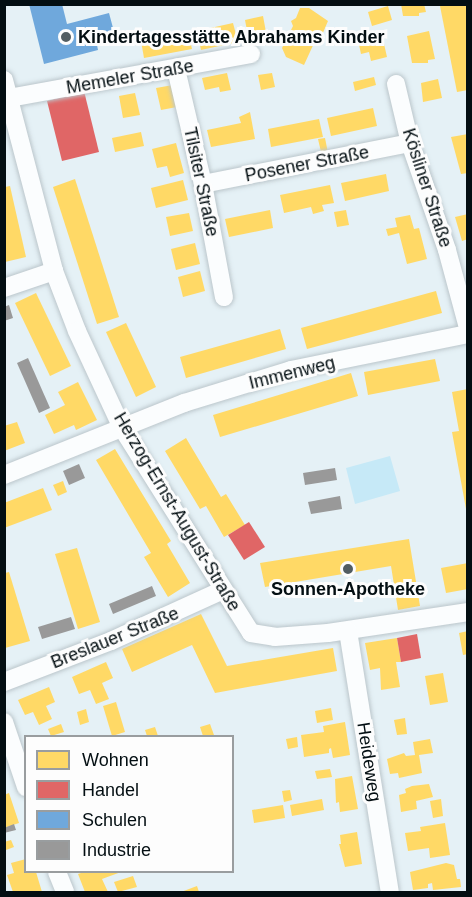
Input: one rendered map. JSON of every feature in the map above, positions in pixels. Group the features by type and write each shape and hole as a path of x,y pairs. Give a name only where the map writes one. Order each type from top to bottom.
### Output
{"street":[{"name":"Memeler Straße","path":"7,89 176,69 251,54"},
{"name":"Tilsiter Straße","path":"176,69 203,184 224,297"},
{"name":"Kösliner Straße","path":"396,84 410,143 451,261 468,328"},
{"name":"Herzog-Ernst-August-Straße","path":"7,89 54,271 77,332 122,429 251,633 275,637 348,631 468,612"},
{"name":"Posener Straße","path":"203,184 410,143"},
{"path":"4,288 54,271"},
{"name":"Immenweg","path":"4,476 184,403 291,370 468,334"},
{"name":"Breslauer Straße","path":"4,682 111,641 223,590"},
{"name":"Heideweg","path":"348,631 390,892"},
{"path":"4,722 24,781"},
{"path":"57,873 65,892"}],"shaded area":[{"path":"390,456 400,491 355,504 346,468"}],"building: Wohnen":[{"path":"401,4 424,4 426,12 419,13 419,16 403,16"},
{"path":"466,4 468,10 468,90 457,92 440,6"},
{"path":"388,6 392,20 372,26 368,12"},
{"path":"300,8 309,8 328,21 319,42 315,41 304,65 286,57 282,48 293,26 291,21 296,18"},
{"path":"263,16 268,43 250,46 245,20"},
{"path":"233,23 238,42 201,50 197,31"},
{"path":"429,31 435,59 428,60 428,63 412,63 407,36"},
{"path":"188,32 192,49 144,58 141,41"},
{"path":"382,35 387,57 371,61 369,52 361,54 358,40"},
{"path":"227,73 231,90 220,92 219,87 205,90 202,78"},
{"path":"272,73 275,87 261,90 258,75"},
{"path":"374,77 376,85 355,91 353,82"},
{"path":"438,79 442,98 423,102 421,83"},
{"path":"173,85 177,107 161,110 156,88"},
{"path":"135,93 140,115 123,118 119,96"},
{"path":"373,108 377,126 331,136 327,118"},
{"path":"250,112 255,139 211,147 207,130 241,123 239,117"},
{"path":"319,119 323,137 271,147 268,129"},
{"path":"141,132 144,146 115,152 112,138"},
{"path":"468,134 468,173 461,174 451,137"},
{"path":"325,138 328,153 321,152 318,139"},
{"path":"176,143 184,173 170,177 167,166 157,168 152,149"},
{"path":"386,174 389,191 345,201 341,183"},
{"path":"75,179 119,317 97,324 53,187"},
{"path":"183,180 188,200 156,208 151,188"},
{"path":"330,185 334,203 322,205 324,211 313,214 311,207 284,213 280,195"},
{"path":"10,186 26,257 5,262 5,187"},
{"path":"270,210 273,228 229,237 225,219"},
{"path":"346,210 349,225 337,227 334,212"},
{"path":"189,213 193,231 170,236 166,217"},
{"path":"468,214 468,239 462,241 455,217"},
{"path":"410,215 414,229 419,228 427,259 407,264 399,233 388,236 386,229 397,227 395,218"},
{"path":"195,243 200,264 176,270 171,249"},
{"path":"200,271 205,291 183,297 178,277"},
{"path":"436,291 442,313 307,349 301,328"},
{"path":"36,293 71,366 50,376 15,303"},
{"path":"126,323 156,387 136,397 106,332"},
{"path":"280,329 286,349 186,378 180,357"},
{"path":"435,359 440,381 368,395 364,372"},
{"path":"351,373 358,396 220,437 213,415"},
{"path":"78,382 97,420 76,430 74,425 54,434 45,415 65,405 58,392"},
{"path":"468,389 468,509 466,509 452,432 459,431 452,392"},
{"path":"17,422 25,443 4,451 4,426"},
{"path":"186,438 221,497 226,494 245,525 224,537 206,506 200,509 165,451"},
{"path":"115,449 171,541 167,544 190,583 168,597 144,557 151,553 96,460"},
{"path":"63,481 67,492 58,496 53,485"},
{"path":"43,488 52,510 4,528 4,503"},
{"path":"409,539 420,606 398,610 391,566 265,587 260,563"},
{"path":"77,548 100,622 78,629 55,554"},
{"path":"468,563 468,589 446,593 441,568"},
{"path":"9,572 30,641 5,648 5,573"},
{"path":"201,614 227,666 333,648 337,671 215,693 192,645 132,672 122,649"},
{"path":"468,631 468,654 463,655 459,633"},
{"path":"397,638 401,662 396,662 400,687 381,690 380,668 370,670 365,643"},
{"path":"106,662 113,678 102,683 109,699 96,704 90,690 79,694 72,677"},
{"path":"443,673 448,702 430,705 425,676"},
{"path":"49,687 55,702 46,706 52,719 39,725 33,712 25,715 18,700"},
{"path":"116,702 125,732 112,735 103,706"},
{"path":"331,708 333,720 317,723 315,711"},
{"path":"86,709 89,722 80,725 77,712"},
{"path":"405,718 407,734 397,735 394,720"},
{"path":"345,722 350,755 333,758 331,748 329,753 304,757 301,735 324,732 323,726"},
{"path":"61,724 64,732 51,735 48,729"},
{"path":"210,724 214,735 203,735 200,727"},
{"path":"155,727 158,735 147,735 145,730"},
{"path":"297,737 298,747 288,749 286,739"},
{"path":"430,739 433,753 419,755 422,773 399,778 398,773 390,774 387,759 404,753 406,756 415,755 413,742"},
{"path":"330,769 332,777 317,779 315,771"},
{"path":"352,776 358,809 340,812 339,802 336,803 335,779"},
{"path":"429,784 433,797 416,801 417,809 401,812 399,795 406,793 405,789"},
{"path":"290,790 292,800 284,802 282,791"},
{"path":"9,793 19,823 4,828 4,795"},
{"path":"322,799 324,810 292,816 290,805"},
{"path":"441,799 443,816 433,818 430,801"},
{"path":"283,805 285,818 254,823 252,810"},
{"path":"445,823 450,855 430,858 429,848 408,851 405,833 421,831 420,827"},
{"path":"357,832 362,864 345,867 339,844 341,844 340,835"},
{"path":"11,840 14,847 6,850 4,842"},
{"path":"24,860 24,873 36,873 42,892 13,892 7,875 14,873 11,863"},
{"path":"446,863 454,865 461,887 433,890 432,883 428,884 428,888 413,890 410,872"},
{"path":"118,873 102,879 108,892 85,892 78,874"},
{"path":"133,876 137,887 118,892 114,882"},
{"path":"197,886 199,892 181,892"}],"building: Handel":[{"path":"84,91 99,152 62,161 47,101"},
{"path":"249,522 265,547 244,560 228,535"},
{"path":"417,634 421,658 401,662 397,638"}],"building: Schulen":[{"path":"29,4 62,4 67,24 109,13 116,39 97,45 98,50 44,64"}],"building: Industrie":[{"path":"9,305 13,318 4,321 4,307"},
{"path":"28,358 50,408 39,413 17,363"},
{"path":"79,464 85,478 69,485 63,471"},
{"path":"335,468 337,480 305,485 303,473"},
{"path":"340,496 342,509 311,514 308,502"},
{"path":"152,586 156,596 113,614 109,604"},
{"path":"71,617 75,629 42,639 38,627"},
{"path":"14,824 16,830 4,833 4,828"}],"place":[{"name":"Kindertagesstätte Abrahams Kinder","path":"66,37"},
{"name":"Sonnen-Apotheke","path":"348,569"}]}
